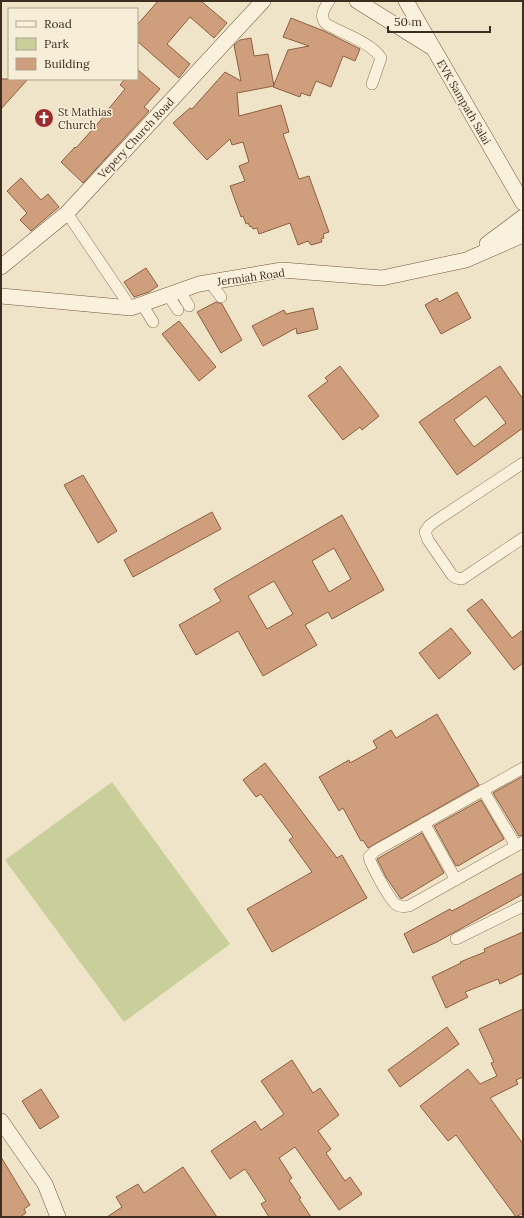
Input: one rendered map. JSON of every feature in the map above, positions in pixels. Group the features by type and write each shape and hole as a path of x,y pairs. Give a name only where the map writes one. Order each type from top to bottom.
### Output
{"main road":[{"name":"Vepery Church Road","path":"1,267 67,213 263,1"},
{"path":"357,1 433,48"},
{"name":"EVK Sampath Salai","path":"406,1 523,203"},
{"path":"466,260 523,217"},
{"name":"Jermiah Road","path":"1,296 137,306 199,284 282,270 382,278 466,260 523,235"},
{"path":"1,1121 45,1184 58,1217"}],"street":[{"path":"329,1 322,14 323,21 339,31 366,44 377,52 380,58 372,84"},
{"path":"67,213 137,306 153,322"},
{"path":"210,282 221,297"},
{"path":"174,293 189,306"},
{"path":"174,293 178,310"},
{"path":"523,463 434,522 425,532 428,540 452,575 456,578 462,579 523,538"},
{"path":"483,790 519,844 409,906 403,907 398,905 389,897 369,857 376,851 424,823 483,790 523,768"},
{"path":"424,823 456,880"},
{"path":"456,939 523,906"}],"green space":[{"path":"112,782 230,944 124,1022 5,860"}],"building":[{"path":"158,1 201,1 227,23 214,38 190,17 167,44 190,64 179,78 138,42 138,24"},
{"path":"291,18 324,31 360,49 355,61 343,56 331,87 316,81 310,96 301,93 300,97 273,87 288,50 309,46 283,37"},
{"path":"251,38 254,56 268,54 274,86 237,93 239,116 281,105 289,132 283,134 299,179 309,176 329,232 323,234 324,238 321,239 322,242 311,245 308,241 298,245 290,223 259,234 257,228 253,229 248,223 246,224 243,216 241,217 230,186 245,181 239,166 249,162 243,142 232,145 230,139 207,160 173,123 190,108 192,109 225,72 241,81 234,45 240,40"},
{"path":"138,70 160,89 144,107 149,111 83,183 61,162 75,147 76,148 107,113 106,112 125,89 120,85 124,80 138,80"},
{"path":"1,79 27,80 1,109"},
{"path":"21,178 41,200 48,194 59,207 31,231 20,220 27,213 7,191"},
{"path":"146,268 158,286 149,292 134,297 124,282"},
{"path":"457,292 471,318 441,334 425,305 437,298 439,302"},
{"path":"216,302 222,304 242,340 221,353 197,312"},
{"path":"313,308 318,329 297,334 296,328 263,346 252,326 284,310 286,314"},
{"path":"179,321 216,367 199,381 162,334"},
{"path":"340,366 379,416 362,430 360,427 343,440 308,396 328,381 325,378"},
{"path":"500,366 523,399 523,428 457,475 419,422","holes":["486,396 506,423 474,447 454,420"]},
{"path":"83,475 117,531 98,543 64,485"},
{"path":"212,512 221,529 133,577 124,560"},
{"path":"342,515 384,590 332,619 328,612 305,625 317,645 263,676 238,631 196,655 179,625 221,601 214,589","holes":["334,548 351,579 329,592 312,561","274,581 293,614 267,629 248,596"]},
{"path":"482,599 512,638 523,630 523,663 514,670 467,610"},
{"path":"451,628 471,653 439,679 419,653"},
{"path":"437,714 479,785 368,848 363,840 361,841 343,808 339,811 319,777 349,760 350,763 377,748 373,741 391,730 396,738"},
{"path":"265,763 337,858 342,855 367,898 272,952 247,909 312,872 289,840 293,837 261,794 256,797 243,780"},
{"path":"523,776 523,835 519,836 493,793"},
{"path":"481,800 504,839 456,866 434,826"},
{"path":"422,833 444,873 401,899 386,877 377,859"},
{"path":"523,873 523,894 437,942 413,953 404,934 450,909 452,911"},
{"path":"523,932 523,973 500,984 498,979 465,992 468,997 446,1008 432,977 461,963 460,962 485,952 484,949"},
{"path":"523,1009 523,1077 516,1080 518,1084 490,1098 523,1144 523,1213 516,1217 456,1135 448,1141 420,1106 468,1069 480,1084 497,1076 491,1063 494,1062 479,1029"},
{"path":"447,1027 459,1044 400,1087 388,1070"},
{"path":"292,1060 313,1093 320,1088 339,1115 318,1131 331,1149 326,1153 345,1181 350,1177 362,1194 339,1210 295,1147 279,1158 292,1178 289,1180 301,1198 299,1199 311,1217 269,1217 261,1204 266,1201 245,1169 230,1179 211,1151 255,1121 261,1130 284,1114 261,1081"},
{"path":"41,1089 59,1117 40,1129 22,1101"},
{"path":"1,1157 30,1205 24,1209 26,1213 20,1217 1,1217"},
{"path":"183,1167 217,1217 107,1217 122,1207 116,1197 138,1184 144,1193"}],"place":[{"name":"St Mathias Church","path":"44,118"}]}
